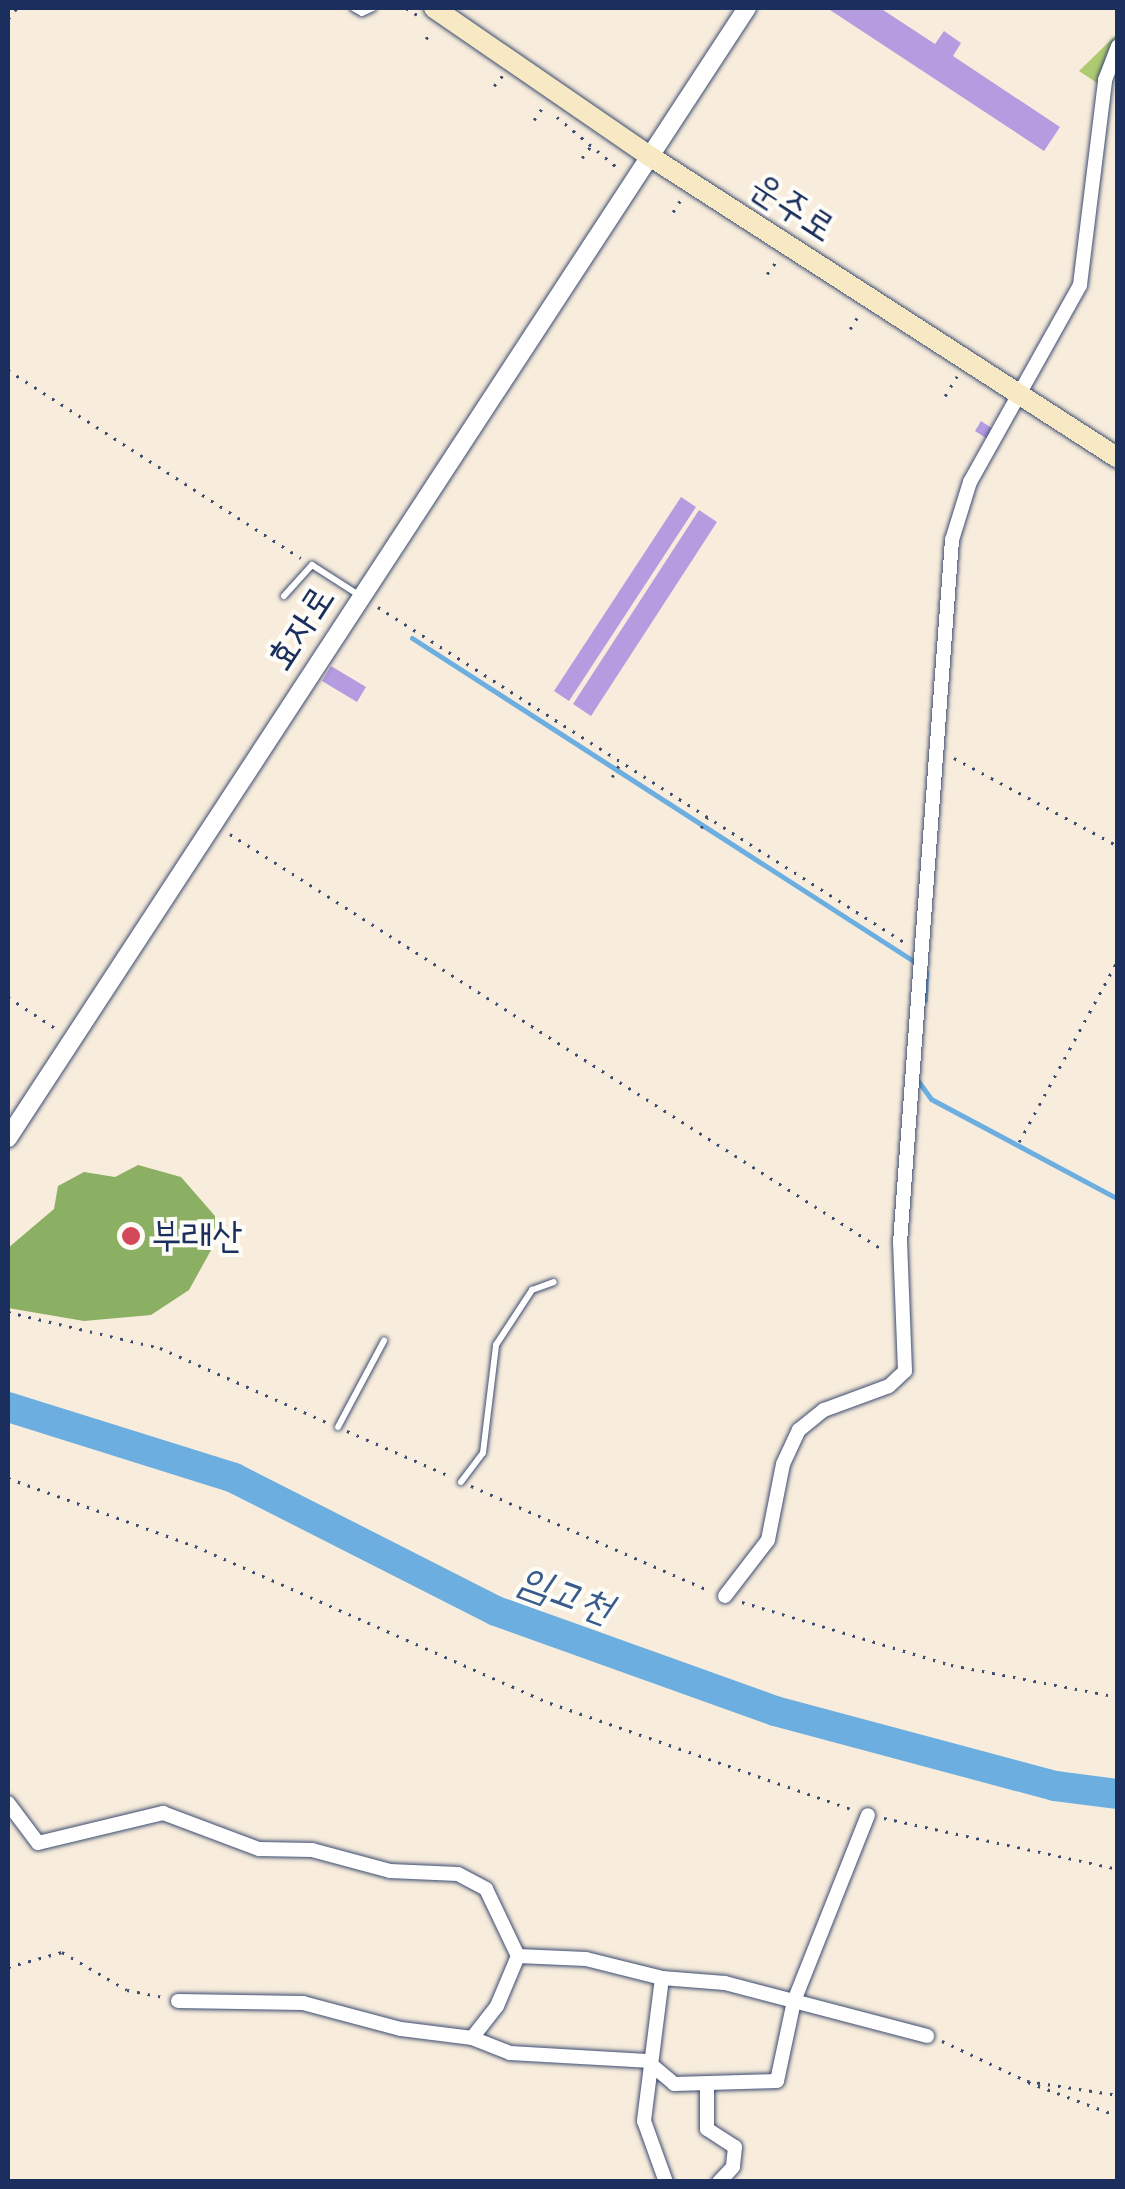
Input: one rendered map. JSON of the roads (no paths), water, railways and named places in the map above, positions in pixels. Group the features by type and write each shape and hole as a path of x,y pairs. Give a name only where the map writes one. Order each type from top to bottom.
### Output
{"main road":[{"name":"운주로","path":"434,8 648,155 1118,458"}],"street":[{"name":"효자로","path":"8,1138 746,8"},
{"path":"724,1596 768,1540 783,1464 799,1430 824,1410 890,1386 904,1371 899,1260 933,754 958,511 1080,285 1105,80 1118,46"},
{"path":"8,1804 38,1843 163,1814 259,1849 312,1850 390,1870 458,1874 486,1888 518,1956 497,2006 472,2038"},
{"path":"178,2001 303,2004 401,2029 472,2038 510,2053 646,2061 674,2084 777,2081 794,2001 868,1814"},
{"path":"518,1956 586,1958 662,1978 725,1983 927,2036"},
{"path":"662,1978 659,2030 646,2061 644,2121 660,2150 663,2181"},
{"path":"707,2086 707,2128 734,2147 734,2167 719,2182"}],"lane":[{"path":"353,8 362,14 373,8"},
{"path":"284,596 312,565 360,596"},
{"path":"462,1482 484,1453 496,1344 532,1290 554,1282"},
{"path":"338,1427 384,1341"}],"waterway":[{"path":"412,638 918,964"},
{"path":"925,1000 926,972"},
{"path":"918,1081 931,1099 1118,1199"},
{"name":"임고천","path":"8,1407 234,1478 496,1611 775,1711 1055,1786 1118,1794"}],"place":[{"name":"부래산","path":"131,1236"}]}
